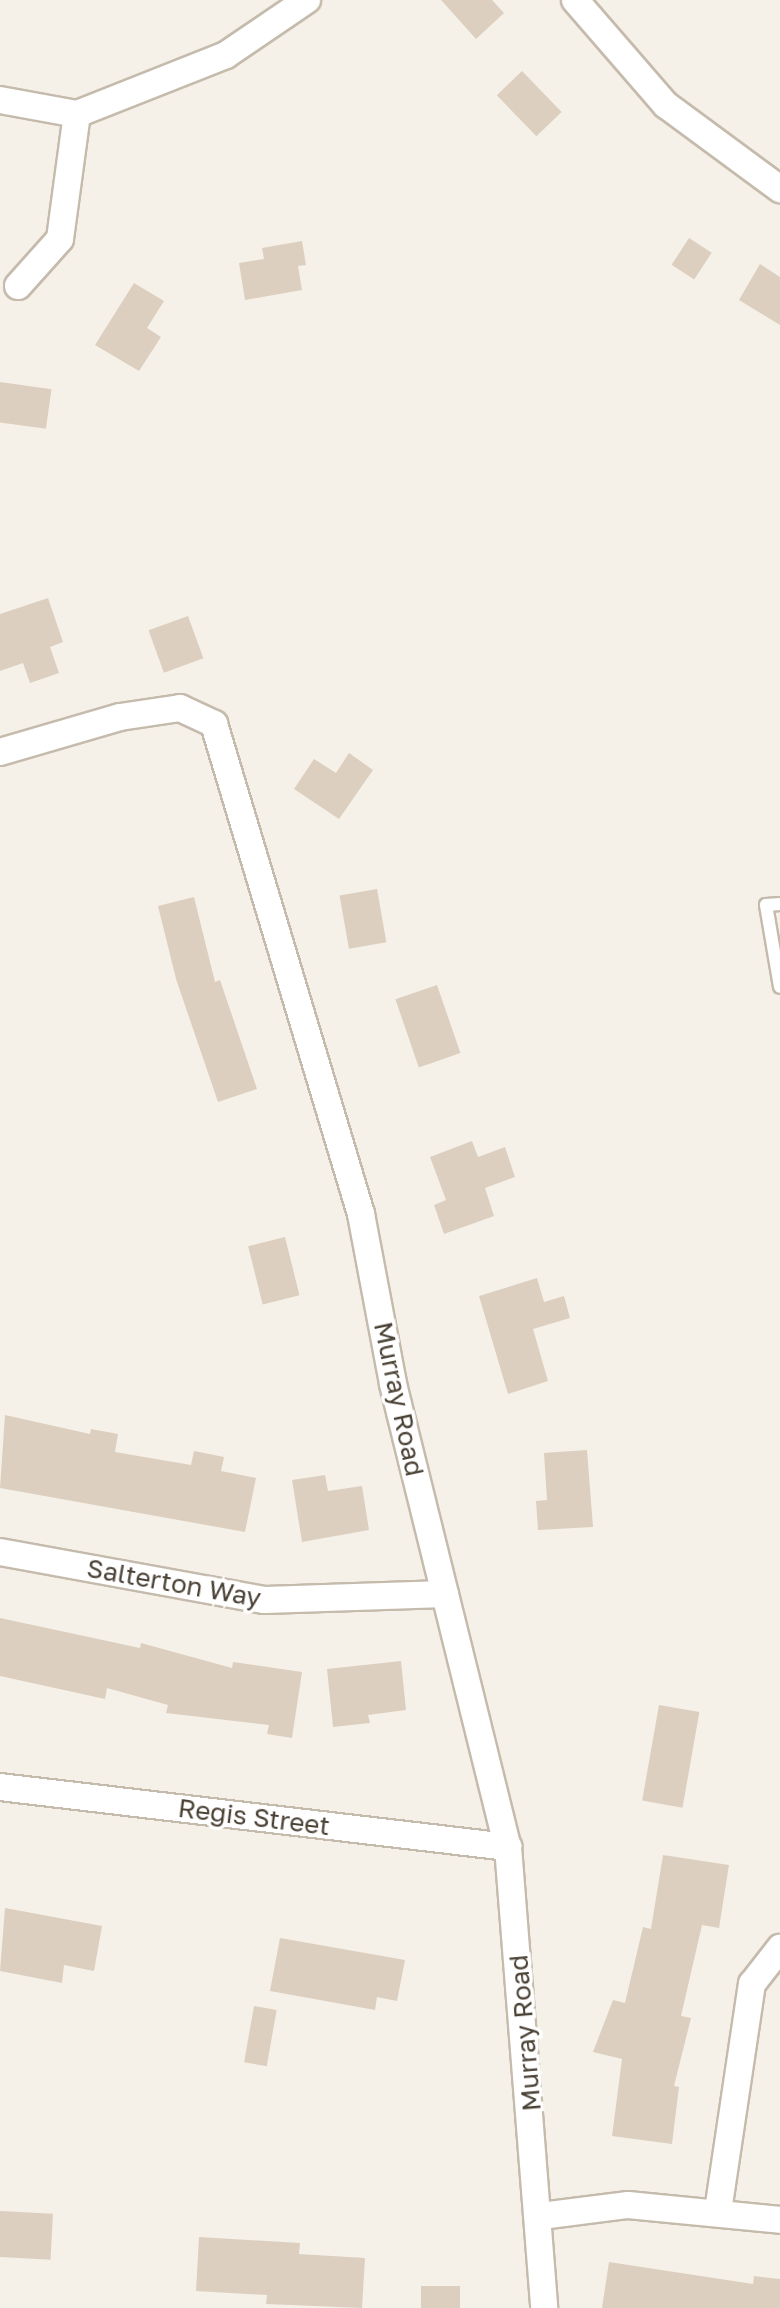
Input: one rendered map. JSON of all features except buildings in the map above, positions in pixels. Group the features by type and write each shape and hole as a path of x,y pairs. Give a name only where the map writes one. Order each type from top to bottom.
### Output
{"street":[{"path":"0,100 77,114 226,55 307,0"},
{"path":"575,0 666,105 780,189"},
{"path":"18,286 60,239 77,114"},
{"name":"Murray Road","path":"0,752 120,717 180,708 214,724 361,1214 393,1384 508,1847 541,2216 544,2308"},
{"name":"Salterton Way","path":"0,1552 265,1600 445,1594"},
{"name":"Regis Street","path":"0,1787 508,1847"},
{"path":"718,2211 752,1984 780,1948"},
{"path":"541,2216 628,2205 718,2211 780,2220"}],"lane":[{"path":"780,904 766,905 780,987"}]}
